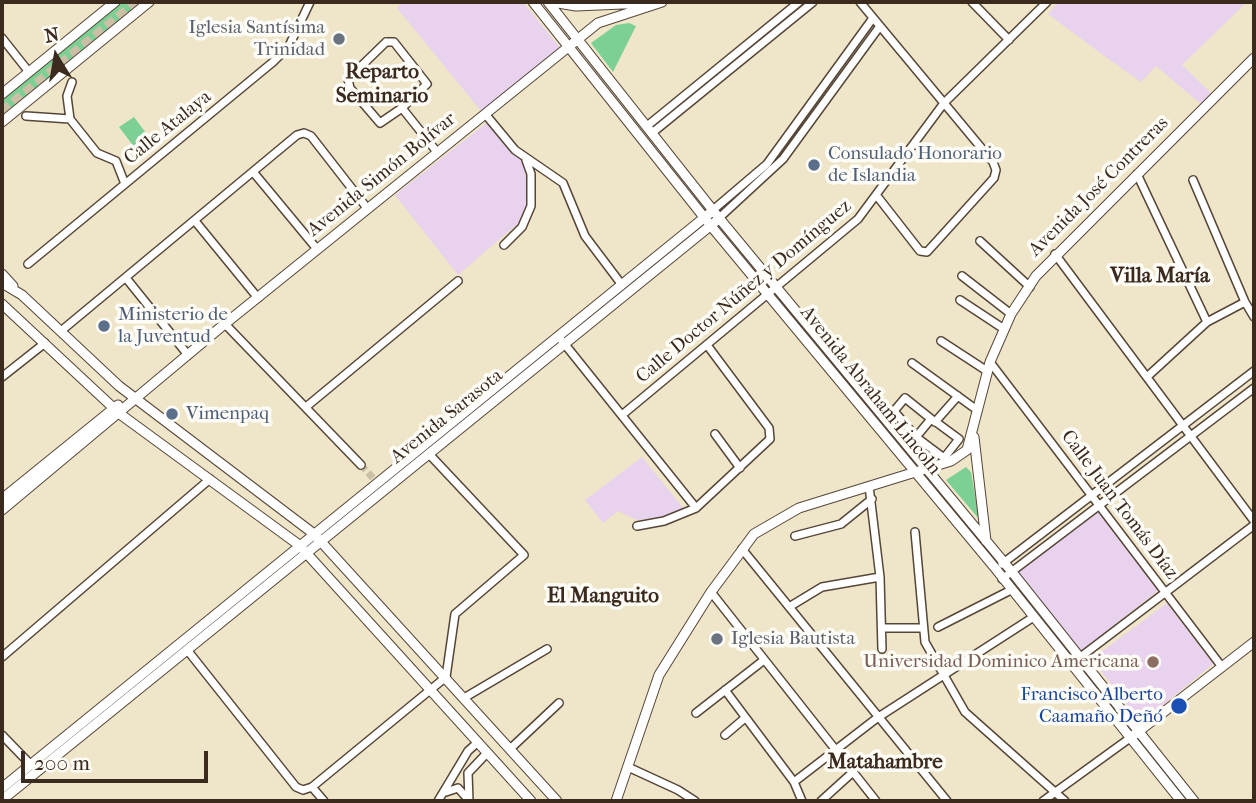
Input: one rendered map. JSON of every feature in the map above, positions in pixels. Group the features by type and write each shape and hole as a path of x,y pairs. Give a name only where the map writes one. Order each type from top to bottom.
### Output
{"main road":[{"path":"2,94 115,2"},
{"path":"2,122 149,2"},
{"name":"Avenida Abraham Lincoln","path":"533,2 708,222 995,568 1070,665 1194,801"},
{"path":"550,2 576,6 660,2"},
{"name":"Avenida Abraham Lincoln","path":"550,2 719,219 1012,572 1079,659 1181,801"},
{"name":"Avenida Simón Bolívar","path":"117,410 136,398 367,208 579,39 607,18 660,2"},
{"name":"Avenida José Contreras","path":"616,801 644,712 659,675 711,593 754,534 783,514 951,461 963,454 973,432 989,366 1011,314 1030,287 1055,254 1254,58"},
{"path":"641,136 650,129"},
{"name":"Avenida Sarasota","path":"2,788 299,545 317,538 429,454 520,374 708,222 713,210"},
{"name":"Avenida Sarasota","path":"562,340 622,285 708,222 719,219"},
{"path":"2,274 136,398 317,538 557,801"},
{"path":"2,283 22,295"},
{"path":"2,304 117,410 299,545 531,801"},
{"name":"Avenida Sarasota","path":"2,800 306,553 317,538 375,481 520,374"},
{"path":"2,499 117,410"},
{"path":"2,510 117,410"},
{"path":"973,432 986,543"},
{"path":"1134,735 1254,642"}],"street":[{"name":"Calle Atalaya","path":"28,264 284,52 310,2"},
{"path":"725,69 799,2"},
{"path":"650,129 813,2"},
{"path":"860,2 993,162 996,170 994,178 927,253 920,251 877,196"},
{"path":"972,2 1009,40"},
{"name":"Calle Doctor Núñez y Domínguez","path":"622,415 858,219 944,103 1047,2"},
{"name":"Avenida Sarasota","path":"719,219 773,171 873,18"},
{"name":"Avenida Sarasota","path":"713,210 767,164 797,133 880,26"},
{"path":"2,38 29,72"},
{"path":"390,41 427,84 402,108 384,122 377,122 348,83 349,76 390,41"},
{"path":"839,68 846,72"},
{"path":"72,82 67,96 70,119 97,153 116,161 124,184"},
{"path":"402,108 437,152"},
{"path":"486,115 525,159 563,183 582,230 622,285"},
{"path":"26,116 70,119"},
{"path":"61,331 297,135 304,133 311,136 367,208"},
{"path":"504,245 523,227 531,206 531,174 525,159"},
{"path":"254,173 317,250"},
{"path":"1137,174 1207,323"},
{"path":"1193,180 1245,302 1254,317"},
{"path":"195,221 258,298"},
{"path":"979,241 1030,287"},
{"path":"1055,254 1254,523 1070,665"},
{"path":"962,276 1011,314"},
{"path":"126,278 188,355"},
{"path":"306,407 458,281"},
{"path":"960,300 1004,329"},
{"path":"1147,376 1207,323 1245,302"},
{"path":"225,324 361,465"},
{"path":"562,340 696,508"},
{"name":"Calle Juan Tomás Díaz","path":"941,341 989,366 1222,667"},
{"path":"2,377 45,343"},
{"path":"637,526 664,521 696,508 768,442 771,434 707,345"},
{"path":"912,363 977,410"},
{"path":"995,568 1254,371"},
{"path":"1002,579 1254,388"},
{"path":"916,437 958,396"},
{"path":"905,398 934,421 959,439 944,458 916,437 894,411 905,398"},
{"path":"715,434 740,468"},
{"path":"188,651 296,787 303,790 312,787 446,677 455,614 524,555 429,454"},
{"path":"2,657 209,479"},
{"path":"869,486 880,577 882,649"},
{"path":"795,536 845,523 872,499"},
{"path":"915,532 925,642 966,713 1065,801"},
{"path":"742,549 947,801"},
{"path":"789,607 822,587 880,577"},
{"path":"937,627 1011,590"},
{"path":"711,593 876,801"},
{"path":"794,782 877,718 1032,618"},
{"path":"882,628 923,628"},
{"path":"464,698 547,649"},
{"path":"696,713 764,660"},
{"path":"724,690 794,782 802,801"},
{"path":"510,749 559,703"},
{"path":"725,735 745,718"},
{"path":"1043,801 1134,735"},
{"path":"2,736 31,765"},
{"path":"438,801 468,751 478,742"},
{"path":"469,801 468,773 487,753"},
{"path":"628,768 678,790 695,801"},
{"path":"821,801 853,772"},
{"path":"312,787 324,801"},
{"path":"438,801 455,787 463,791 469,801"}],"shaded area":[{"path":"404,2 523,2 560,48 481,111 397,8"},
{"path":"1058,2 1247,2 1182,65 1211,93 1201,104 1156,66 1141,82 1107,58 1048,14"},
{"path":"489,121 523,162 529,190 529,208 523,219 458,275 395,195"},
{"path":"642,457 683,508 675,515 637,520 618,511 603,523 585,500"},
{"path":"1099,510 1159,590 1081,651 1018,573"},
{"name":"Universidad Dominico Americana","path":"1167,603 1213,664 1141,723 1092,659"}],"green space":[{"path":"118,2 145,2 2,119 2,97"},
{"path":"629,23 636,26 613,72 591,43 616,25"},
{"path":"134,117 152,141 138,152 119,127"},
{"path":"966,467 971,472 979,519 946,480"}],"tunnel":[{"path":"2,112 137,2"},
{"path":"361,465 373,478"}],"place":[{"name":"Iglesia Santísima Trinidad","path":"339,39"},
{"name":"Consulado Honorario de Islandia","path":"814,165"},
{"name":"Ministerio de la Juventud","path":"104,326"},
{"name":"Vimenpaq","path":"172,414"},
{"name":"Iglesia Bautista","path":"717,639"},
{"name":"Universidad Dominico Americana","path":"1153,662"},
{"name":"Francisco Alberto Caamaño Deñó","path":"1179,706"}],"district":[{"name":"Reparto Seminario","path":"382,85"},
{"name":"Villa María","path":"1160,277"},
{"name":"El Manguito","path":"603,597"},
{"name":"Matahambre","path":"885,763"}]}
